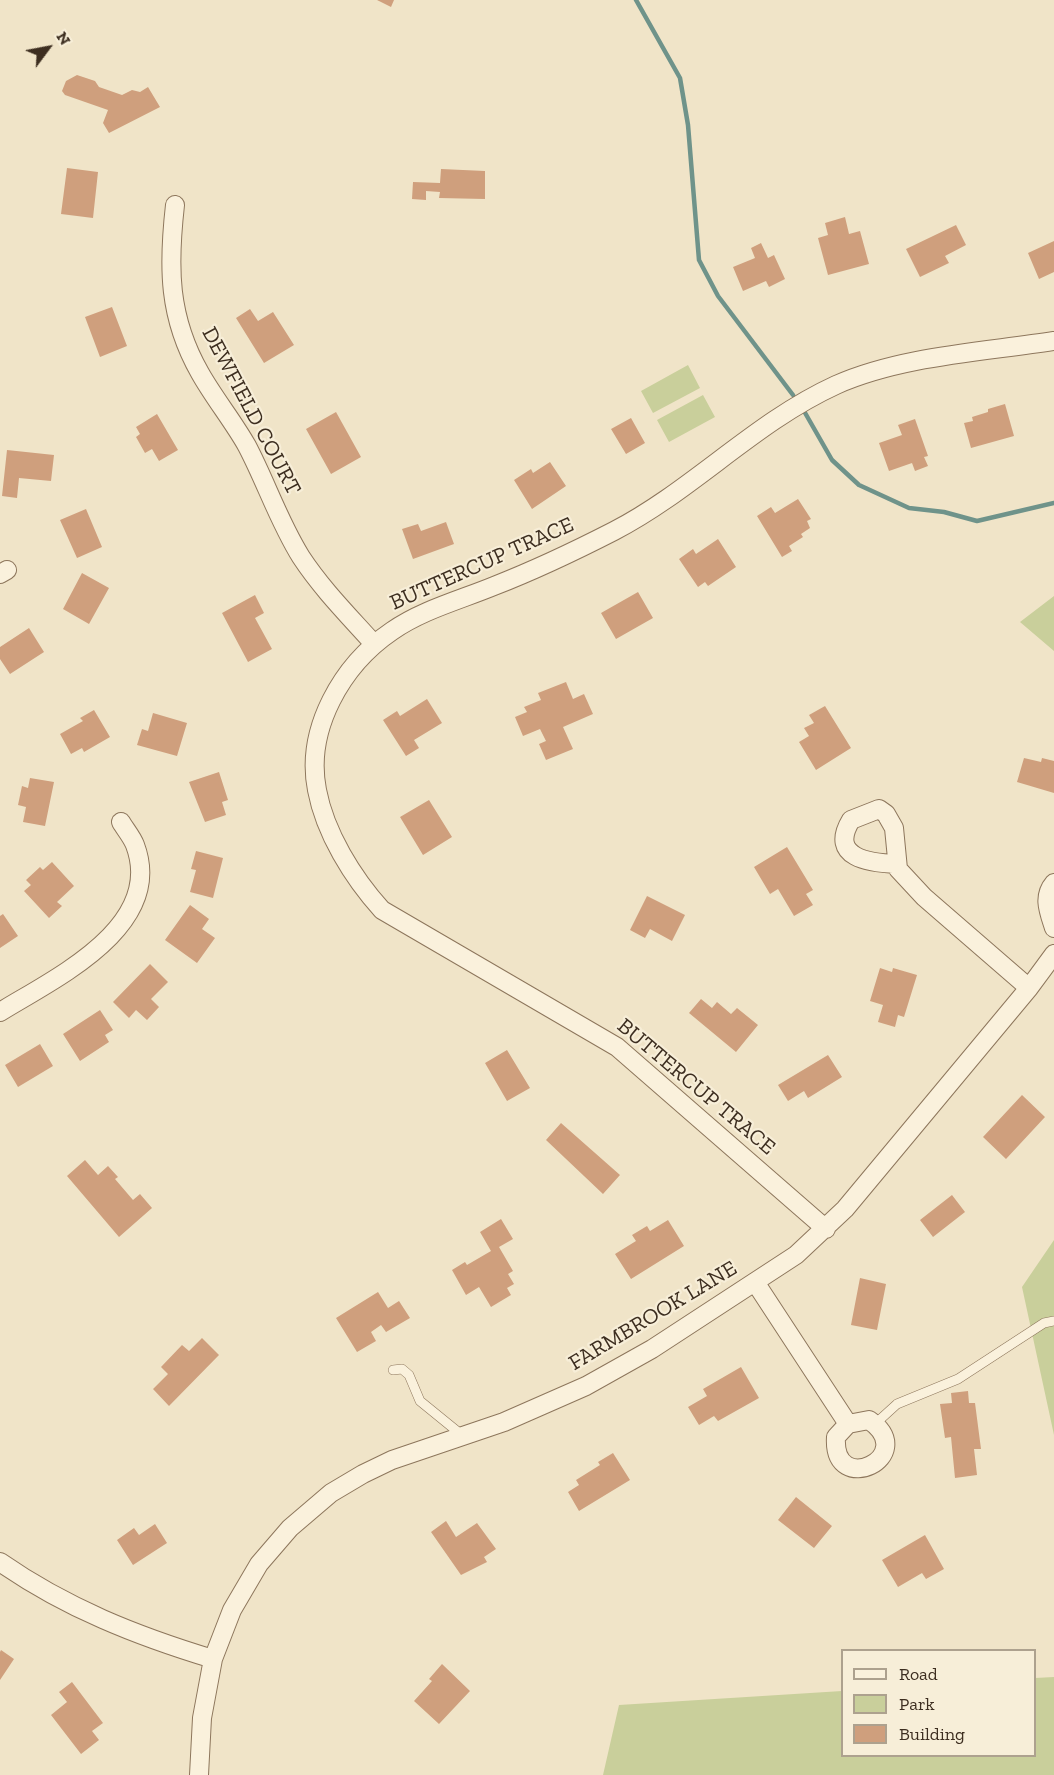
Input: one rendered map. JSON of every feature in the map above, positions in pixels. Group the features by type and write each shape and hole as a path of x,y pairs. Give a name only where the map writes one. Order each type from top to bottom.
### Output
{"street":[{"name":"DEWFIELD COURT","path":"175,205 170,250 171,284 177,320 189,351 247,446 280,519 301,556 320,583 374,644"},
{"name":"BUTTERCUP TRACE","path":"826,1229 617,1047 382,910 362,888 325,820 316,788 317,747 326,709 345,675 374,644 413,619 536,570 617,529 692,483 784,414 836,385 898,365 1054,341"},
{"path":"0,1012 85,959 103,946 118,929 134,900 140,873 135,846 121,822"},
{"path":"897,864 924,897 1029,988"},
{"path":"1054,883 1048,890 1046,900 1054,928"},
{"name":"FARMBROOK LANE","path":"200,1775 202,1718 213,1659 232,1610 259,1564 290,1528 331,1493 392,1460 504,1422 586,1386 652,1349 796,1255 826,1229 1029,988 1054,954"},
{"path":"755,1282 848,1424"},
{"path":"869,1420 875,1424 884,1437 885,1447 880,1459 862,1470 844,1464 835,1445 839,1432 848,1424 869,1420"},
{"path":"0,1562 28,1581 85,1613 149,1640 213,1659"}],"lane":[{"path":"875,1424 897,1404 958,1379 1044,1323 1054,1321"},
{"path":"393,1370 402,1369 409,1375 420,1401 463,1436"}],"green space":[{"path":"688,365 700,388 653,413 641,391"},
{"path":"703,395 715,417 669,442 657,420"},
{"path":"1054,596 1054,651 1020,622"},
{"path":"1054,1240 1054,1435 1022,1287"},
{"path":"1054,1677 1054,1775 603,1775 619,1705 841,1691 841,1757 1036,1757 1036,1678"}],"building":[{"path":"377,0 394,0 391,7"},
{"path":"77,75 95,81 99,87 122,95 132,90 140,92 148,87 160,107 109,133 103,123 108,110 65,95 62,91 66,81"},
{"path":"67,168 98,172 93,218 61,214"},
{"path":"441,169 485,171 485,199 439,198 440,192 426,191 426,200 412,199 413,182 440,183"},
{"path":"845,217 849,234 860,231 869,264 828,275 818,238 828,235 825,223"},
{"path":"956,225 966,245 945,256 949,263 920,277 906,249"},
{"path":"1054,241 1054,272 1039,279 1028,253"},
{"path":"761,243 768,258 774,255 785,279 769,287 766,281 743,291 733,267 755,258 751,248"},
{"path":"112,307 127,346 100,357 85,317"},
{"path":"250,309 258,321 273,312 294,345 264,363 236,318"},
{"path":"1005,404 1014,436 971,448 964,423 973,421 972,417 988,412 988,409"},
{"path":"336,412 361,457 331,474 306,429"},
{"path":"157,414 178,450 159,461 152,449 145,453 136,437 140,434 136,427"},
{"path":"631,418 645,443 626,454 611,429"},
{"path":"915,419 928,456 924,457 928,466 915,471 912,463 889,471 879,443 902,435 898,425"},
{"path":"7,450 54,455 51,481 19,478 17,498 2,496"},
{"path":"550,462 566,486 532,509 514,480 531,469 533,473"},
{"path":"798,499 811,519 807,521 810,528 801,534 803,537 789,546 792,551 782,557 757,516 771,507 775,513"},
{"path":"86,509 102,547 77,558 60,520"},
{"path":"446,522 454,544 413,559 402,529 418,524 421,531"},
{"path":"718,539 736,567 708,586 705,582 698,587 679,559 693,549 696,554"},
{"path":"82,573 109,588 89,624 63,609"},
{"path":"638,592 653,618 616,639 601,613"},
{"path":"255,595 264,613 255,618 272,649 248,662 222,613"},
{"path":"29,628 44,652 10,674 0,659 0,647"},
{"path":"566,682 573,699 584,694 593,714 563,727 573,749 546,760 539,744 546,741 540,729 523,736 515,717 527,712 524,707 541,700 538,693"},
{"path":"427,699 442,723 414,740 419,748 406,756 383,720 397,711 400,716"},
{"path":"825,706 851,748 816,770 799,742 809,736 804,728 814,723 809,715"},
{"path":"94,710 110,737 84,752 82,748 71,754 60,734 83,721 80,718"},
{"path":"153,713 187,723 177,756 137,745 142,729 148,731"},
{"path":"1024,758 1041,762 1042,758 1054,761 1054,793 1017,782"},
{"path":"219,772 228,800 222,802 226,815 205,822 189,782"},
{"path":"30,778 54,782 45,826 23,822 26,807 18,805 22,786 28,788"},
{"path":"429,800 452,837 423,855 400,817"},
{"path":"787,847 813,890 806,894 813,905 794,916 778,889 770,894 754,867"},
{"path":"196,851 223,858 213,898 190,892 196,870 191,869"},
{"path":"52,862 74,886 57,902 62,906 49,918 24,891 31,885 26,880 40,867 43,870"},
{"path":"647,896 685,915 672,941 650,929 645,938 630,930"},
{"path":"190,905 209,919 202,929 215,938 197,963 165,940"},
{"path":"3,914 18,936 0,948 0,916"},
{"path":"150,964 168,982 151,999 159,1007 147,1020 136,1010 129,1018 113,1002"},
{"path":"880,968 892,972 893,968 917,975 904,1017 898,1015 895,1027 878,1022 883,1005 870,1001"},
{"path":"701,999 712,1008 717,1002 731,1014 737,1008 758,1025 736,1052 689,1013"},
{"path":"100,1010 113,1030 105,1035 109,1042 80,1061 63,1034"},
{"path":"40,1044 53,1066 18,1087 5,1065"},
{"path":"507,1050 530,1088 507,1101 485,1063"},
{"path":"828,1055 842,1077 808,1098 804,1091 788,1101 778,1085"},
{"path":"1022,1095 1045,1117 1006,1159 983,1137"},
{"path":"561,1123 620,1175 603,1194 546,1140"},
{"path":"85,1160 98,1175 108,1166 118,1177 115,1179 133,1200 140,1194 152,1208 119,1237 67,1176"},
{"path":"952,1195 965,1212 933,1237 920,1220"},
{"path":"501,1219 513,1239 499,1247 513,1271 508,1274 514,1284 507,1288 511,1295 491,1307 479,1287 466,1295 452,1270 465,1262 467,1265 491,1251 480,1232"},
{"path":"668,1220 684,1246 631,1279 615,1254 636,1241 632,1235 647,1226 650,1231"},
{"path":"860,1278 886,1284 877,1330 851,1325"},
{"path":"378,1292 388,1308 399,1301 410,1318 386,1332 381,1325 371,1332 376,1341 357,1352 336,1318"},
{"path":"202,1338 219,1355 169,1406 153,1389 168,1374 161,1367 182,1345 189,1351"},
{"path":"741,1367 759,1398 718,1421 714,1416 699,1425 688,1407 707,1396 703,1389"},
{"path":"968,1391 969,1403 975,1403 981,1449 974,1449 977,1475 955,1478 951,1437 945,1438 940,1404 952,1403 951,1393"},
{"path":"613,1453 630,1480 579,1511 568,1492 579,1485 576,1480 600,1465 598,1462"},
{"path":"796,1497 832,1526 814,1548 778,1520"},
{"path":"446,1521 456,1537 477,1523 496,1549 484,1557 487,1562 461,1575 431,1532"},
{"path":"155,1524 167,1543 133,1565 117,1540 134,1528 139,1535"},
{"path":"925,1535 944,1569 926,1579 922,1573 898,1587 882,1560"},
{"path":"1,1650 14,1659 0,1680 0,1652"},
{"path":"442,1664 470,1691 439,1724 414,1701 432,1681 429,1679"},
{"path":"72,1682 103,1723 92,1731 99,1740 81,1754 51,1715 67,1702 59,1692"}],"waterway":[{"path":"636,0 680,78 688,125 699,260 718,296 793,395"},
{"path":"804,411 832,460 859,485 909,508 944,512 977,521 1054,503"}]}
